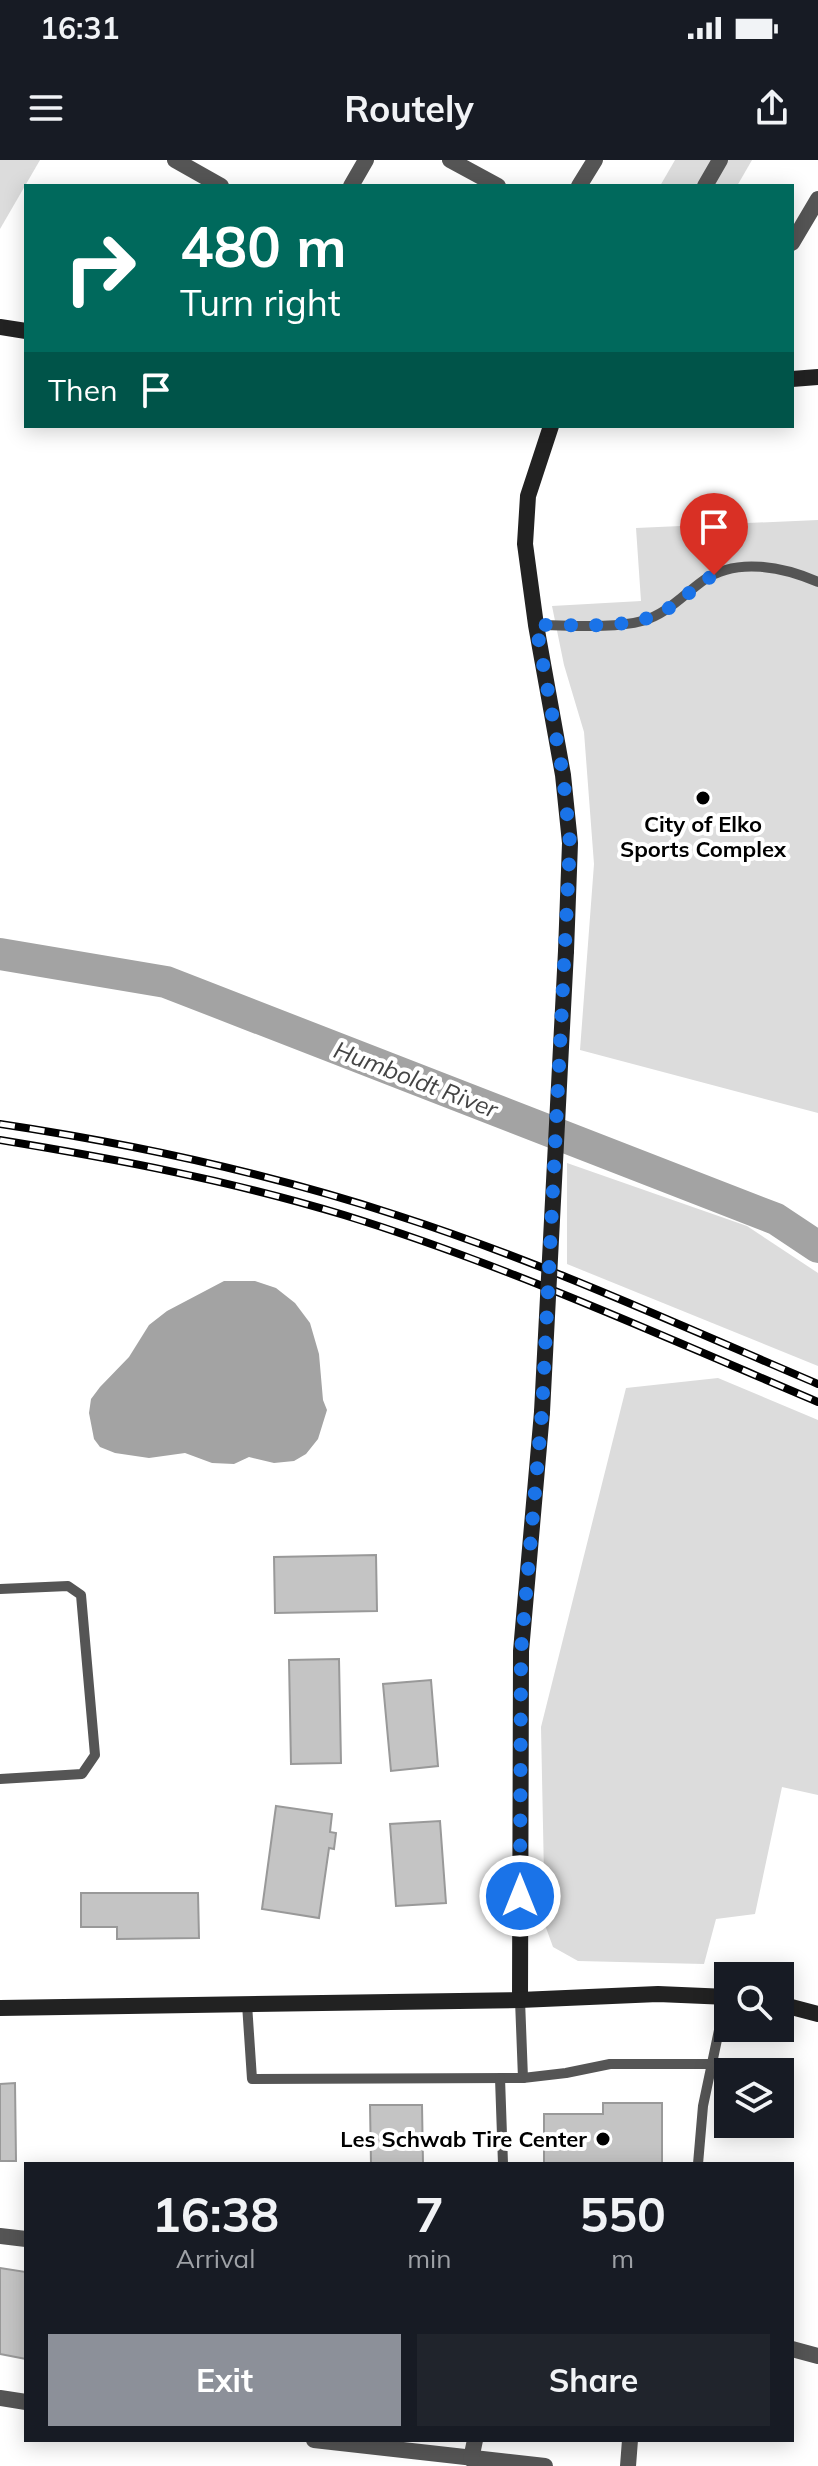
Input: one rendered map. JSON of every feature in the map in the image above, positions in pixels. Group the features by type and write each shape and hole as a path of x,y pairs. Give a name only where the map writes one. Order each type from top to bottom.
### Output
{"street":[{"path":"175,160 217,184"},
{"path":"352,184 366,160"},
{"path":"450,160 494,184"},
{"path":"580,184 595,160"},
{"path":"706,184 720,160"},
{"path":"794,241 811,222 818,199"},
{"path":"0,327 24,331"},
{"path":"794,379 818,377"},
{"path":"520,2000 521,1651 542,1412 570,843 563,775 525,544 528,496 550,428"},
{"path":"0,2008 520,2000 658,1994 714,1996"},
{"path":"794,2008 818,2014"},
{"path":"0,2236 24,2239"},
{"path":"794,2350 818,2356"},
{"path":"0,2398 24,2402"},
{"path":"331,2442 545,2466"},
{"path":"471,2459 475,2442"},
{"path":"628,2466 630,2442"}],"lane":[{"path":"536,625 643,621 677,603 714,575 733,568 776,569 818,582"},
{"path":"0,1589 68,1586 81,1595 95,1755 82,1774 0,1779"},
{"path":"520,2000 523,2078"},
{"path":"247,2004 252,2079 523,2078 610,2064 712,2064"},
{"path":"698,2162 703,2106 717,2042"},
{"path":"500,2078 503,2162"}],"shaded area":[{"path":"0,160 40,160 24,184 0,229"},
{"path":"675,160 752,160 738,184 661,184"},
{"name":"City of Elko Sports Complex","path":"818,520 818,1113 580,1050 594,864 584,732 564,665 552,606 641,601 636,528"},
{"path":"567,1163 747,1226 818,1273 818,1366 567,1264"},
{"path":"224,1281 255,1281 276,1288 295,1303 310,1323 319,1354 323,1400 327,1410 318,1439 306,1454 294,1461 274,1463 249,1457 234,1464 212,1463 185,1453 149,1458 115,1453 100,1447 94,1439 89,1413 91,1399 129,1357 149,1325 167,1311"},
{"path":"718,1378 818,1420 818,1795 782,1787 755,1914 716,1919 704,1964 578,1961 553,1947 545,1925 541,1727 626,1388"}],"building":[{"path":"376,1555 377,1611 275,1613 274,1557"},
{"path":"339,1659 341,1763 291,1764 289,1660"},
{"path":"431,1680 438,1766 391,1771 383,1684"},
{"path":"276,1806 332,1814 330,1832 336,1833 334,1849 329,1848 319,1918 262,1909"},
{"path":"440,1821 446,1903 396,1906 390,1824"},
{"path":"81,1893 198,1893 199,1938 117,1939 117,1927 81,1927"},
{"path":"15,2083 16,2161 0,2161 0,2084"},
{"name":"Les Schwab Tire Center","path":"603,2103 662,2103 662,2162 544,2162 544,2114 603,2114"},
{"path":"370,2105 422,2105 423,2162 371,2162"},
{"path":"0,2268 24,2272 24,2359 0,2354"}],"waterway":[{"name":"Humboldt River","path":"0,954 166,982 776,1219 818,1247"}],"railway":[{"path":"0,1124 200,1161 396,1215 556,1273 818,1384"},
{"path":"0,1140 174,1172 344,1215 524,1279 818,1402"}],"place":[{"name":"City of Elko Sports Complex","path":"703,798"},
{"name":"Les Schwab Tire Center","path":"603,2139"}],"route":[{"path":"520,1896 521,1651 542,1412 570,843 563,775 536,625 643,621 677,603 714,575"}]}
